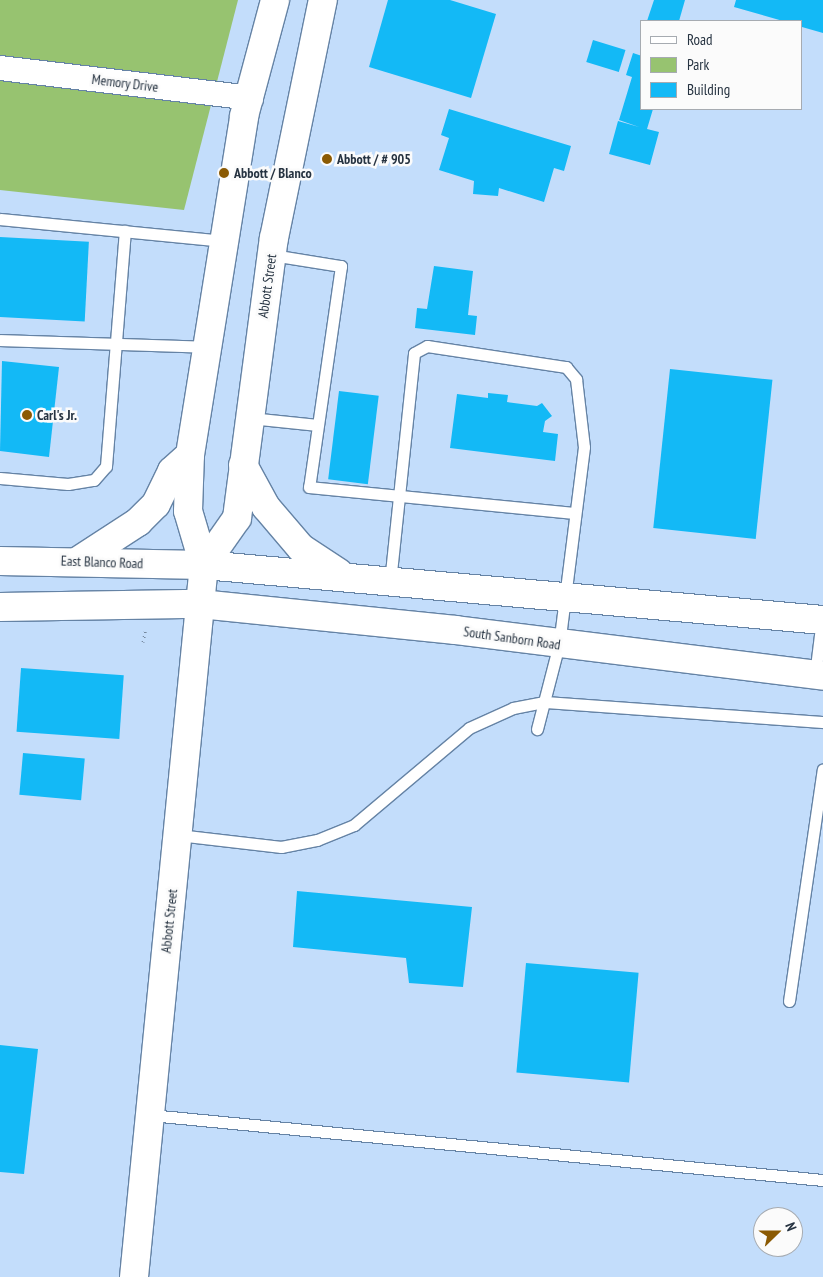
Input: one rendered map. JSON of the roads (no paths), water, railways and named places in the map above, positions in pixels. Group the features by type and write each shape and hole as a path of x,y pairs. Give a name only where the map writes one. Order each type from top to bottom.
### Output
{"main road":[{"name":"Abbott Street","path":"134,1277 204,564 188,511 190,455 226,242 244,116 251,98 276,0"},
{"name":"Abbott Street","path":"204,564 237,518 271,255 323,0"},
{"path":"78,561 138,522 156,504 172,471 190,455"},
{"path":"243,465 266,507 301,548 340,574"},
{"name":"East Blanco Road","path":"0,561 204,564"},
{"path":"204,564 340,574 390,582 563,598 823,616"},
{"path":"0,607 200,604"},
{"name":"South Sanborn Road","path":"200,604 559,644 819,676"}],"street":[{"name":"Memory Drive","path":"0,68 251,98"}],"lane":[{"path":"0,219 226,242"},
{"path":"0,478 68,484 94,480 106,466 119,344 125,231"},
{"path":"271,255 341,266 309,487 574,513"},
{"path":"0,340 207,347"},
{"path":"390,582 401,496 414,353 427,346 566,367 576,379 584,447 563,598 559,644 537,729"},
{"path":"249,418 318,425"},
{"path":"819,676 823,616"},
{"path":"177,835 281,847 316,840 354,825 469,728 494,715 544,702 823,722"},
{"path":"789,1001 823,769"},
{"path":"150,1115 823,1180"}],"place":[{"name":"Abbott / # 905","path":"327,159"},
{"name":"Abbott / Blanco","path":"224,173"},
{"name":"Carl's Jr.","path":"27,415"}]}
